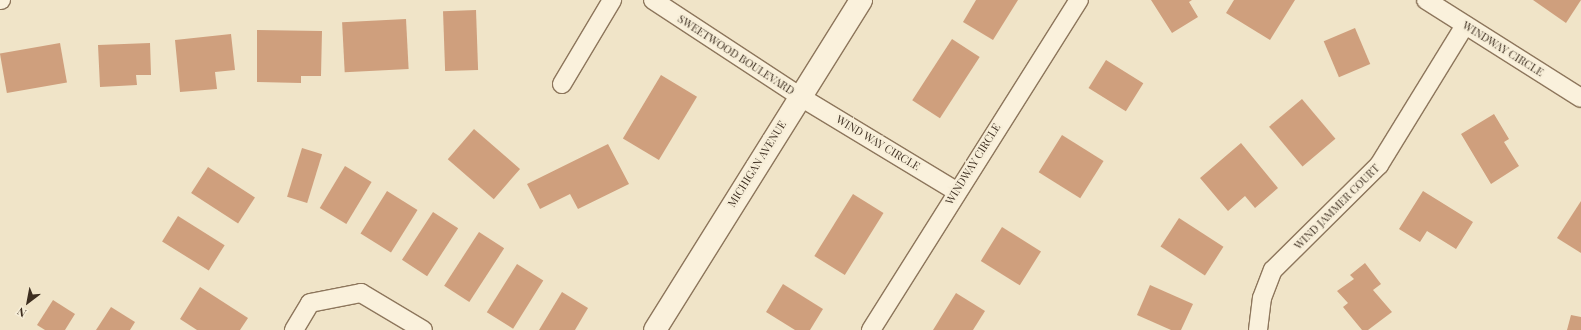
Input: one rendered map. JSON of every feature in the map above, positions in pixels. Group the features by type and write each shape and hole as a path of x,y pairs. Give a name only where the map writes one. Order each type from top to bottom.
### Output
{"main road":[{"name":"MICHIGAN AVENUE","path":"655,330 799,96 861,0"}],"street":[{"path":"562,84 612,0"},
{"name":"SWEETWOOD BOULEVARD","path":"653,0 799,96"},
{"name":"WINDWAY CIRCLE","path":"871,330 956,191 1079,0"},
{"name":"WINDWAY CIRCLE","path":"1426,0 1581,98"},
{"name":"WIND JAMMER COURT","path":"1258,330 1262,298 1273,270 1379,165 1465,25"},
{"name":"WIND WAY CIRCLE","path":"799,96 956,191"},
{"path":"294,330 310,303 361,293 423,330"}],"building":[{"path":"976,0 1018,0 993,40 963,22"},
{"path":"1151,0 1192,0 1189,2 1198,17 1172,33"},
{"path":"1234,0 1295,0 1270,40 1226,13"},
{"path":"1533,0 1581,0 1566,23"},
{"path":"476,10 478,70 445,71 443,11"},
{"path":"406,19 409,69 345,72 342,22"},
{"path":"1355,28 1370,64 1339,77 1324,41"},
{"path":"257,30 322,31 321,76 301,76 301,83 257,82"},
{"path":"231,34 235,70 215,72 217,89 180,92 175,40"},
{"path":"952,39 980,57 940,118 912,100"},
{"path":"60,43 67,82 7,93 0,54"},
{"path":"150,43 151,75 136,75 137,85 100,87 98,45"},
{"path":"1106,60 1143,83 1126,111 1089,88"},
{"path":"661,75 697,97 659,160 623,138"},
{"path":"1302,99 1335,139 1302,166 1269,127"},
{"path":"1494,114 1509,139 1504,142 1519,166 1491,184 1461,134"},
{"path":"474,129 520,169 494,199 448,159"},
{"path":"1062,135 1104,161 1080,198 1039,172"},
{"path":"1241,143 1278,188 1255,208 1245,196 1228,211 1200,178"},
{"path":"608,144 629,184 578,209 570,194 540,209 527,184"},
{"path":"302,148 322,154 307,203 287,197"},
{"path":"345,166 372,182 346,224 320,208"},
{"path":"208,167 255,197 238,223 191,193"},
{"path":"387,191 418,210 391,252 361,233"},
{"path":"1423,191 1473,222 1456,249 1427,231 1420,242 1399,229"},
{"path":"853,194 884,213 845,275 814,256"},
{"path":"1581,201 1581,253 1557,238"},
{"path":"433,212 458,228 427,276 402,260"},
{"path":"178,216 225,245 209,271 162,241"},
{"path":"1179,218 1223,247 1205,275 1160,247"},
{"path":"1002,227 1041,251 1020,285 981,261"},
{"path":"479,232 504,248 469,302 444,286"},
{"path":"1365,263 1381,284 1373,290 1392,312 1368,330 1362,330 1343,307 1348,303 1337,291 1354,279 1350,275"},
{"path":"517,264 543,280 513,329 487,312"},
{"path":"783,284 823,309 810,330 795,330 766,312"},
{"path":"1150,285 1193,304 1181,330 1171,330 1137,315"},
{"path":"200,287 248,318 240,330 197,330 180,319"},
{"path":"562,292 588,308 575,330 539,330"},
{"path":"956,293 985,311 973,330 933,330"},
{"path":"53,300 75,314 65,330 45,330 37,325"},
{"path":"111,307 135,322 130,330 96,330"},
{"path":"1571,315 1581,317 1581,330 1567,330"}]}
